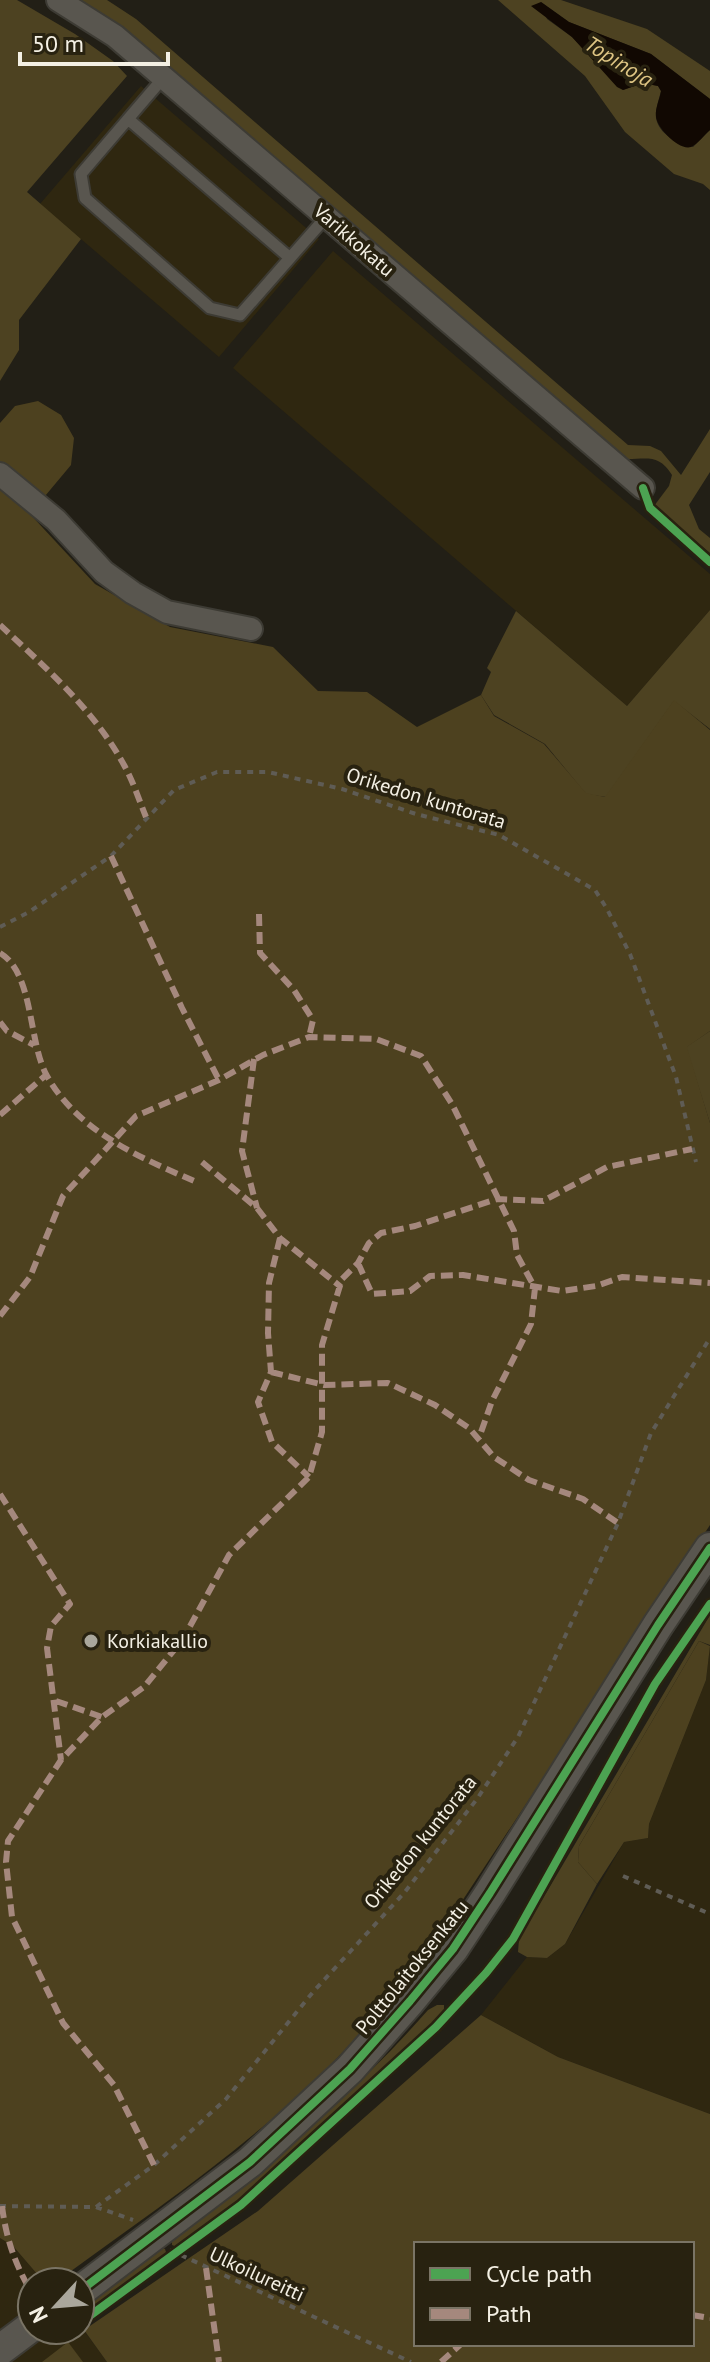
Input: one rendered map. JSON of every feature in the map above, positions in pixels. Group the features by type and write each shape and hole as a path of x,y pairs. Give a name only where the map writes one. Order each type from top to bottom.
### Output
{"street":[{"name":"Varikkokatu","path":"58,0 115,36 643,488"},
{"path":"0,474 56,520 104,572 133,593 167,612 251,629"},
{"name":"Polttolaitoksenkatu","path":"96,2283 164,2250 250,2162 350,2069 453,1949 710,1548"}],"lane":[{"path":"164,77 81,174 85,198 210,308 240,315 327,216"},
{"path":"128,119 290,258"}],"path":[{"path":"696,1162 700,1149"},
{"path":"623,1876 710,1914"},
{"path":"0,2206 96,2207"},
{"path":"164,2250 185,2245"}],"shaded area":[{"path":"0,0 17,0 75,34 113,61 127,76 27,192 81,239 19,320 19,350 0,381"},
{"path":"79,0 107,0 136,19 628,445 650,446 661,451 681,475 710,429 710,472 689,505 699,529 710,538 710,553 654,506 669,486 672,475 667,468 652,459 627,459 140,44 107,17"},
{"path":"498,0 561,0 647,29 710,71 710,99 651,54 569,22 541,2 547,19 572,37 623,90 643,83 658,86 661,91 656,118 670,138 693,147 710,130 710,190 703,184 674,174 625,132 585,76"},
{"path":"141,86 319,239 219,357 40,204"},
{"path":"333,251 710,574 710,610 627,706 233,368"},
{"path":"38,401 61,415 74,438 71,465 30,514 95,584 170,627 273,647 318,691 367,692 417,727 481,695 494,716 544,744 586,793 605,797 674,700 710,730 710,1031 687,1047 710,1123 710,1525 443,1930 367,2026 303,2092 253,2135 78,2266 30,2266 13,2246 0,2238 0,423 15,406"},
{"path":"710,610 710,729 674,701 606,797 586,794 545,744 494,715 481,695 491,672 487,668 516,611 627,706"},
{"path":"710,1031 710,1123 686,1047"},
{"path":"710,1615 710,1645 699,1641 579,1846 578,1862 597,1884 565,1944 547,1958 527,1957 518,1952 519,1939"},
{"path":"699,1641 710,1646 706,1680 649,1824 648,1838 624,1842 597,1884 578,1862 579,1846"},
{"path":"710,1645 710,2114 558,2057 481,2015 527,1957 547,1958 565,1944 624,1842 648,1838 649,1824 706,1680"},
{"path":"444,2005 444,2011 331,2123 282,2166 177,2247 172,2245 172,2239 273,2159 338,2102 428,2010"},
{"path":"481,2015 558,2057 710,2114 710,2362 107,2362 96,2346 96,2322 258,2211"},
{"path":"0,2238 13,2246 30,2266 16,2266 16,2346 95,2346 107,2362 0,2362"},
{"path":"161,2247 165,2249 167,2255 96,2306 96,2295"},
{"path":"63,2346 71,2346 83,2362 42,2362"}],"water":[{"name":"Topinoja","path":"541,2 569,22 651,54 710,99 710,130 691,147 675,142 657,121 656,110 661,91 658,86 643,83 623,90 617,87 572,37 531,6"}],"marked path":[{"path":"0,625 68,690 99,726 127,771 146,817"},
{"path":"111,856 219,1080"},
{"path":"259,914 260,953 294,990 313,1020 309,1037"},
{"path":"0,953 19,976 41,1062 60,1096 94,1129 114,1142 199,1183"},
{"path":"0,1022 7,1031 34,1045"},
{"path":"0,1316 30,1277 63,1196 136,1116 219,1080 263,1055 309,1037 376,1039 421,1056 452,1104 514,1231 517,1255 535,1288 531,1324 492,1401 479,1438"},
{"path":"254,1059 242,1151 257,1208"},
{"path":"0,1115 46,1075"},
{"path":"154,2165 114,2085 63,2023 12,1917 6,1862 8,1841 61,1760 102,1717 144,1687 183,1639 229,1555 309,1477 322,1432 322,1345 342,1279 358,1263 369,1243 381,1233 415,1226 497,1199 543,1201 607,1167 692,1149"},
{"path":"202,1162 257,1208 280,1238 341,1287"},
{"path":"280,1238 269,1283 271,1372 258,1402 272,1442 309,1477"},
{"path":"358,1263 372,1294 410,1291 430,1276 463,1275 562,1291 596,1286 622,1277 710,1283"},
{"path":"271,1372 324,1385 388,1383 435,1405 469,1428 494,1457 529,1480 583,1499 618,1523"},
{"path":"0,1494 70,1604 51,1626 47,1648 61,1760"},
{"path":"56,1701 102,1717"},
{"path":"2,2206 18,2266"},
{"path":"206,2268 219,2362"},
{"path":"694,2315 710,2318"},
{"path":"441,2362 459,2346"}],"cycle path":[{"path":"643,488 650,508 710,562"},
{"path":"96,2279 250,2162 350,2069 410,2001 453,1949 710,1548"},
{"name":"Ulkoilureitti","path":"96,2311 241,2205 436,2027 486,1973 513,1939 655,1684 710,1604"}],"place":[{"name":"Korkiakallio","path":"91,1641"}]}
